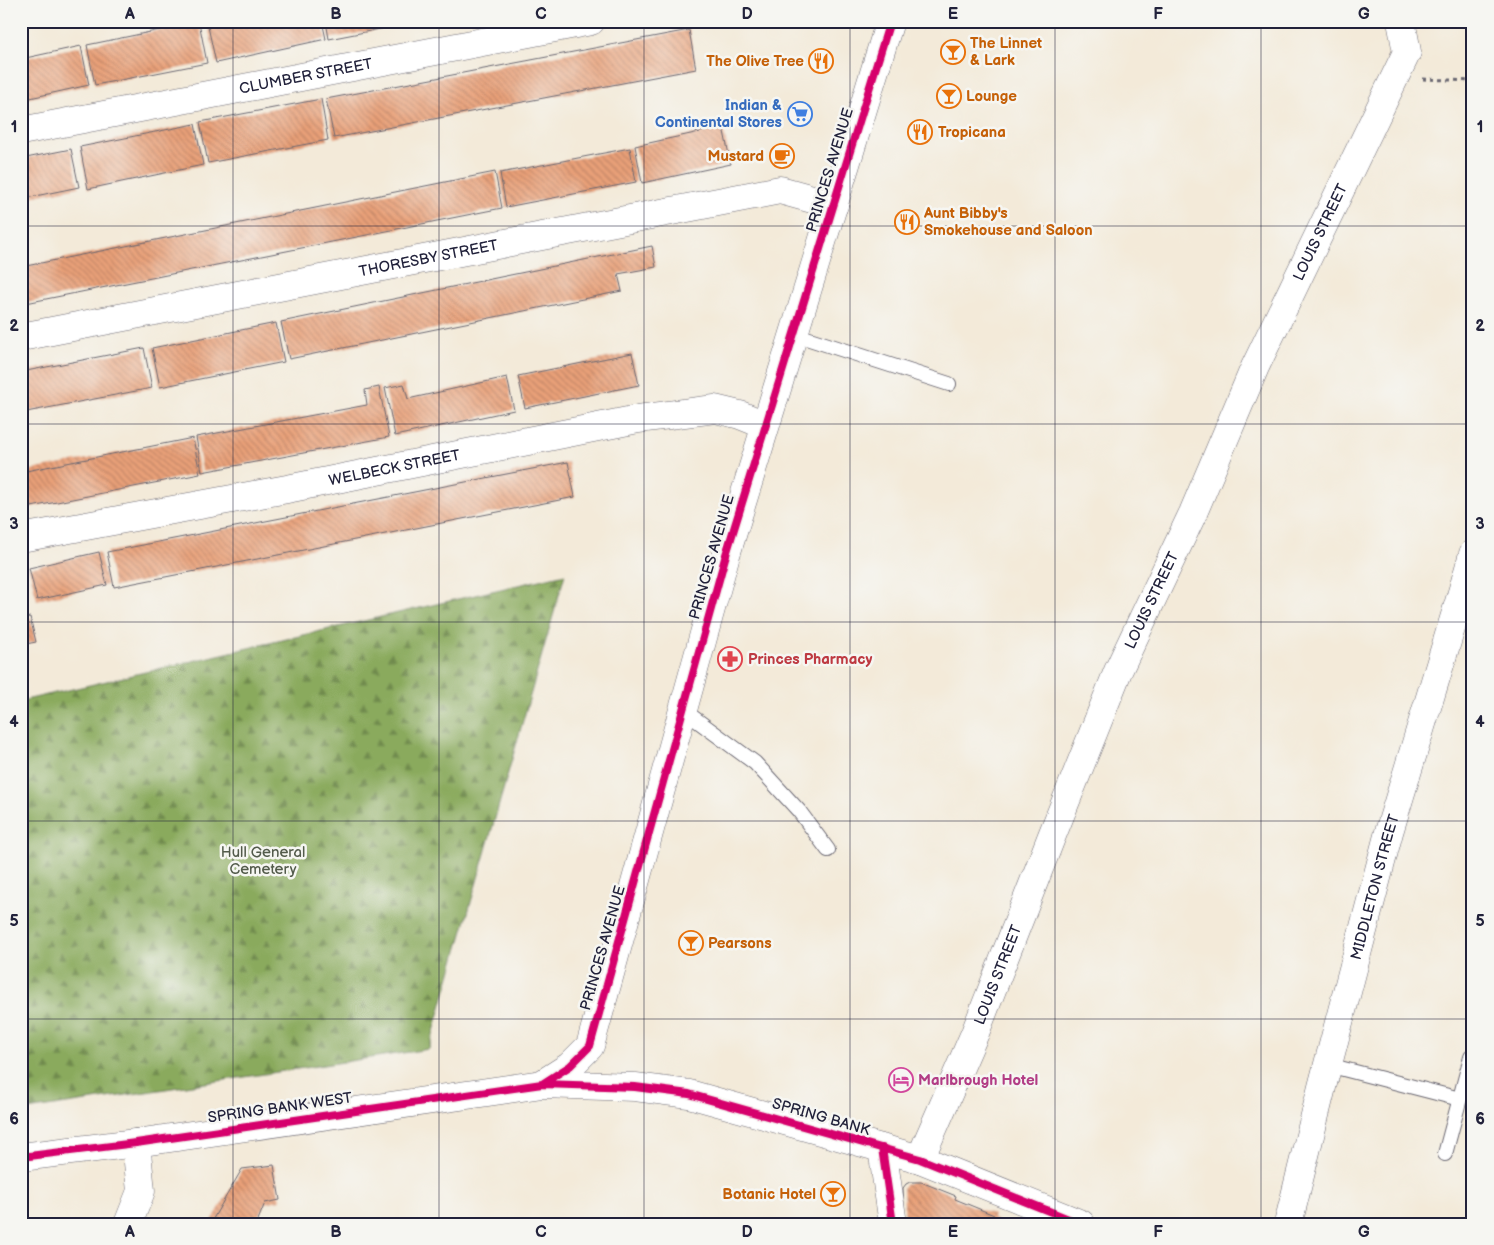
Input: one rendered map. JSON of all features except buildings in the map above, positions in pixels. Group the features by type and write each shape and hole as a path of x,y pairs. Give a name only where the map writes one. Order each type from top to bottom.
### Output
{"street":[{"name":"CLUMBER STREET","path":"21,131 591,21"},
{"name":"PRINCES AVENUE","path":"542,1084 559,1075 590,1046 725,558 890,21"},
{"path":"1401,21 1402,61"},
{"name":"LOUIS STREET","path":"920,1159 975,1033 1118,671 1193,513 1255,367 1402,61"},
{"name":"THORESBY STREET","path":"21,337 780,190 834,206"},
{"name":"WELBECK STREET","path":"21,538 287,489 638,419 715,409 740,415 765,425"},
{"name":"MIDDLETON STREET","path":"1288,1224 1389,832 1473,554"},
{"name":"SPRING BANK","path":"590,1046 596,1067 606,1074 635,1087"},
{"name":"SPRING BANK","path":"542,1084 635,1087 689,1094 920,1159 1081,1224"},
{"name":"SPRING BANK WEST","path":"21,1157 136,1143 542,1084"},
{"path":"128,1224 141,1191 136,1143"},
{"path":"882,1148 893,1224"}],"lane":[{"path":"794,334 949,384"},
{"path":"683,710 755,763 799,811 828,850"},
{"path":"1445,1154 1471,1058"},
{"path":"1328,1065 1460,1100"}],"path":[{"path":"1402,61 1411,78 1473,81"}],"green space":[{"name":"Hull General Cemetery","path":"565,574 429,1049 21,1111 21,701"}],"cycle path":[{"path":"542,1084 570,1066 590,1046 725,558 890,21"},
{"path":"21,1157 136,1143 542,1084 635,1087 689,1094 920,1159 1081,1224"},
{"path":"882,1148 893,1224"}],"place":[{"name":"The Linnet & Lark","path":"953,52"},
{"name":"The Olive Tree","path":"821,61"},
{"name":"Lounge","path":"949,96"},
{"name":"Indian & Continental Stores","path":"800,114"},
{"name":"Tropicana","path":"920,132"},
{"name":"Mustard","path":"782,156"},
{"name":"Aunt Bibby's Smokehouse and Saloon","path":"907,222"},
{"name":"Princes Pharmacy","path":"730,659"},
{"name":"Pearsons","path":"691,943"},
{"name":"Marlbrough Hotel","path":"901,1080"},
{"name":"Botanic Hotel","path":"833,1194"}]}
